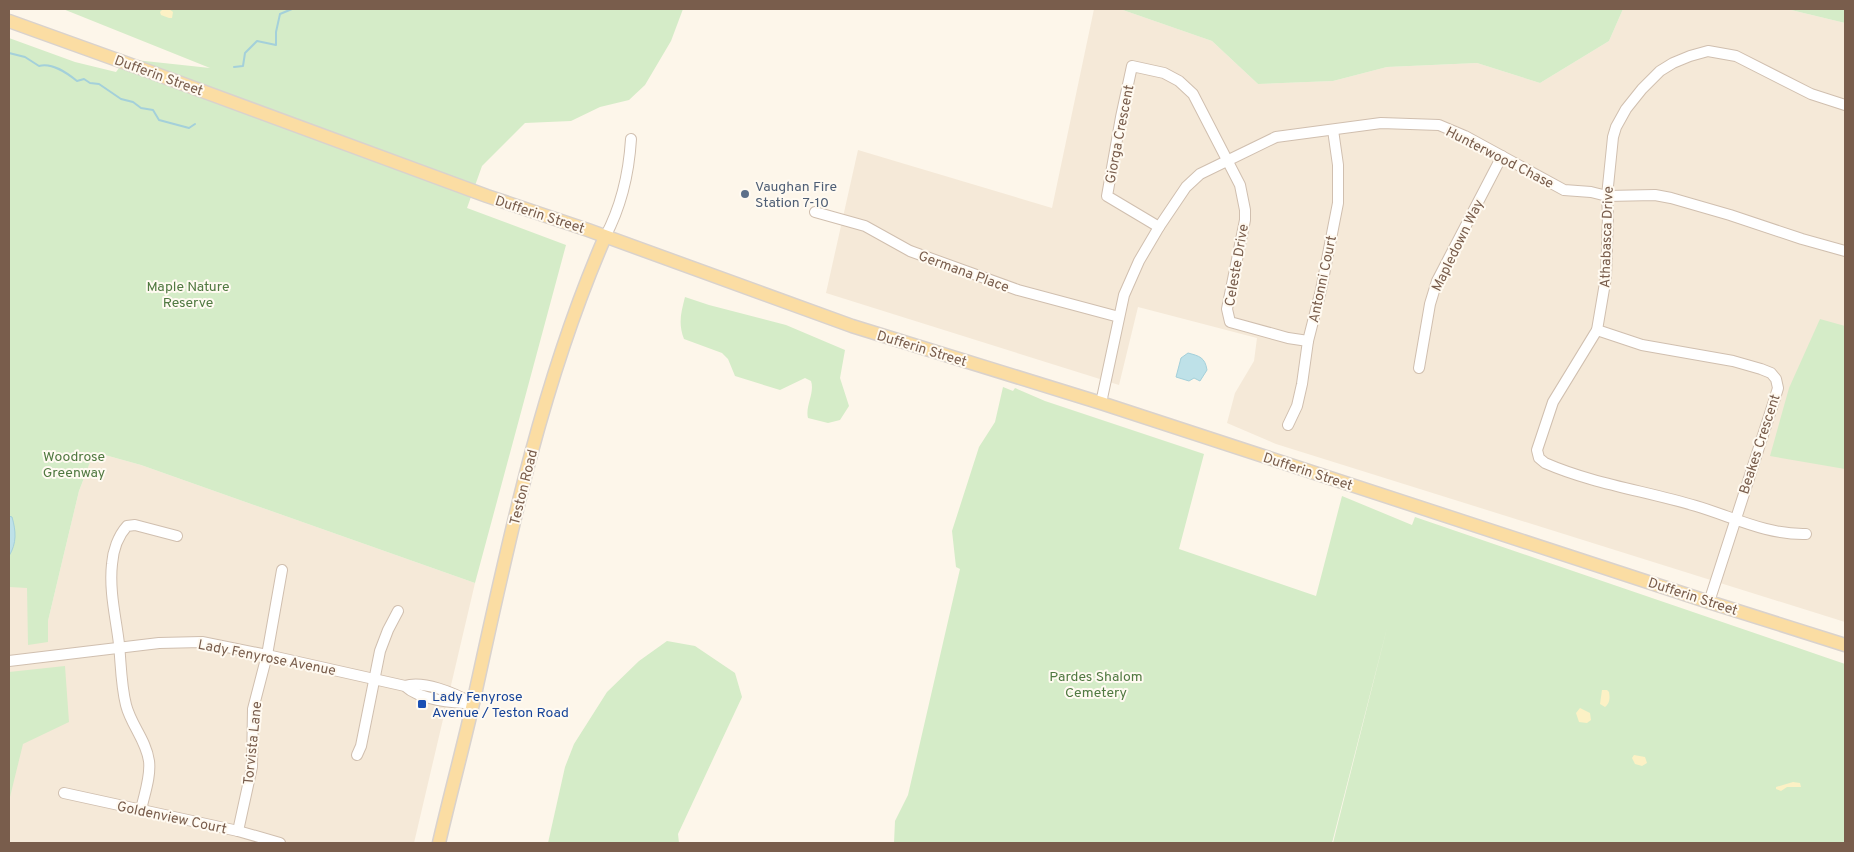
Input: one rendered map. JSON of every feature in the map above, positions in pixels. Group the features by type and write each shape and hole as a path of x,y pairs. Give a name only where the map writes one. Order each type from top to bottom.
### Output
{"main road":[{"name":"Dufferin Street","path":"9,21 487,196 588,230 852,326 1101,404 1845,645"},
{"name":"Teston Road","path":"439,843 473,703 502,570 541,416 563,348 605,237"}],"street":[{"name":"Athabasca Drive","path":"1735,519 1672,499 1597,481 1554,467 1539,458 1537,450 1553,402 1597,330 1606,277 1607,196 1613,137 1626,109 1660,71 1673,63 1708,51 1736,56 1811,94 1845,105"},
{"name":"Giorga Crescent","path":"1159,227 1107,196 1120,117 1132,66 1164,73 1179,81 1193,94 1228,161"},
{"name":"Hunterwood Chase","path":"1101,404 1124,294 1139,261 1159,227 1186,188 1200,174 1276,138 1381,123 1439,126 1449,128 1564,190 1591,192 1607,196 1656,195 1671,198 1845,251"},
{"name":"Antonni Court","path":"1288,425 1297,406 1302,384 1308,341 1321,290 1338,203 1338,165 1334,130"},
{"name":"Teston Road","path":"605,237 613,222 620,200 630,155 631,138"},
{"name":"Mapledown Way","path":"1419,368 1430,304 1437,280 1502,156"},
{"name":"Celeste Drive","path":"1228,161 1240,185 1245,210 1228,309 1230,322 1288,338 1308,341"},
{"name":"Germana Place","path":"815,212 865,226 910,251 1018,290 1119,317"},
{"name":"Beakes Crescent","path":"1597,330 1642,345 1733,361 1771,373 1776,379 1778,388 1775,398 1709,602"},
{"path":"1735,519 1788,534 1806,534"},
{"path":"141,810 148,781 149,764 142,738 126,706 122,687 114,612 112,564 121,533 127,526 135,525 177,536"},
{"name":"Torvista Lane","path":"238,831 252,767 253,709 267,655 282,570"},
{"path":"358,755 362,746 383,641 398,611"},
{"name":"Lady Fenyrose Avenue","path":"9,661 119,647 192,642 267,655 405,686 412,693 452,702 473,703"},
{"name":"Goldenview Court","path":"64,792 238,831 280,843"}],"shaded area":[{"path":"1094,9 1120,9 1212,41 1258,84 1333,81 1387,67 1477,63 1540,83 1609,41 1623,9 1787,9 1845,23 1845,622 1276,444 1227,423 1235,393 1254,361 1257,338 1138,307 1119,385 826,293 858,150 1052,208"},
{"path":"94,452 141,465 475,583 414,843 9,843 9,587 27,587 48,642 48,621 79,491"}],"green space":[{"name":"Maple Nature Reserve","path":"63,9 683,9 671,41 645,85 629,100 600,107 571,121 525,123 482,166 467,208 566,245 475,583 141,465 94,452 79,491 48,621 48,642 28,645 27,588 9,587 9,38 75,62 116,72 126,59 210,68"},
{"path":"1120,9 1623,9 1609,41 1540,83 1477,63 1387,67 1333,81 1258,84 1212,41"},
{"path":"1787,9 1845,9 1845,23"},
{"path":"685,297 786,325 845,350 840,378 849,406 840,420 828,423 808,418 807,413 812,390 811,381 805,378 780,390 735,376 728,359 722,353 684,339 681,313"},
{"path":"1820,319 1845,326 1845,469 1770,456 1789,388"},
{"name":"Pardes Shalom Cemetery","path":"1003,387 1013,391 1015,388 1045,401 1204,454 1179,549 1316,596 1342,496 1412,525 1415,517 1845,664 1845,843 1333,843 1388,624 1332,843 894,843 895,821 908,795 960,569 956,567 952,531 979,447 995,422"},
{"path":"667,641 695,646 735,673 742,697 678,834 679,843 548,843 565,767 574,744 607,692 639,661"},
{"path":"65,666 69,722 23,744 9,801 9,672"}],"sand":[{"path":"163,9 169,9 173,12 172,18 161,15 160,12"},
{"path":"1602,690 1609,692 1608,704 1605,707 1600,704"},
{"path":"1580,708 1590,713 1591,720 1587,723 1579,722 1576,713"},
{"path":"1634,755 1645,757 1647,763 1642,766 1635,764 1632,758"},
{"path":"1793,782 1800,783 1801,787 1787,787 1781,791 1776,789 1776,787"}],"water":[{"path":"1188,353 1198,356 1205,362 1207,370 1200,381 1194,378 1189,381 1176,377 1181,358"},
{"path":"9,516 12,517 15,537 9,556"}],"waterway":[{"path":"234,67 243,66 245,53 257,41 276,45 276,32 280,14 292,9"},
{"path":"9,53 25,57 39,66 54,67 77,81 84,79 90,83 99,84 121,99 133,102 141,108 153,110 159,120 189,128 195,124"}],"place":[{"name":"Vaughan Fire Station 7-10","path":"745,194"},
{"name":"Lady Fenyrose Avenue / Teston Road","path":"422,704"}],"park label":[{"name":"Woodrose Greenway","path":"74,464"}]}
